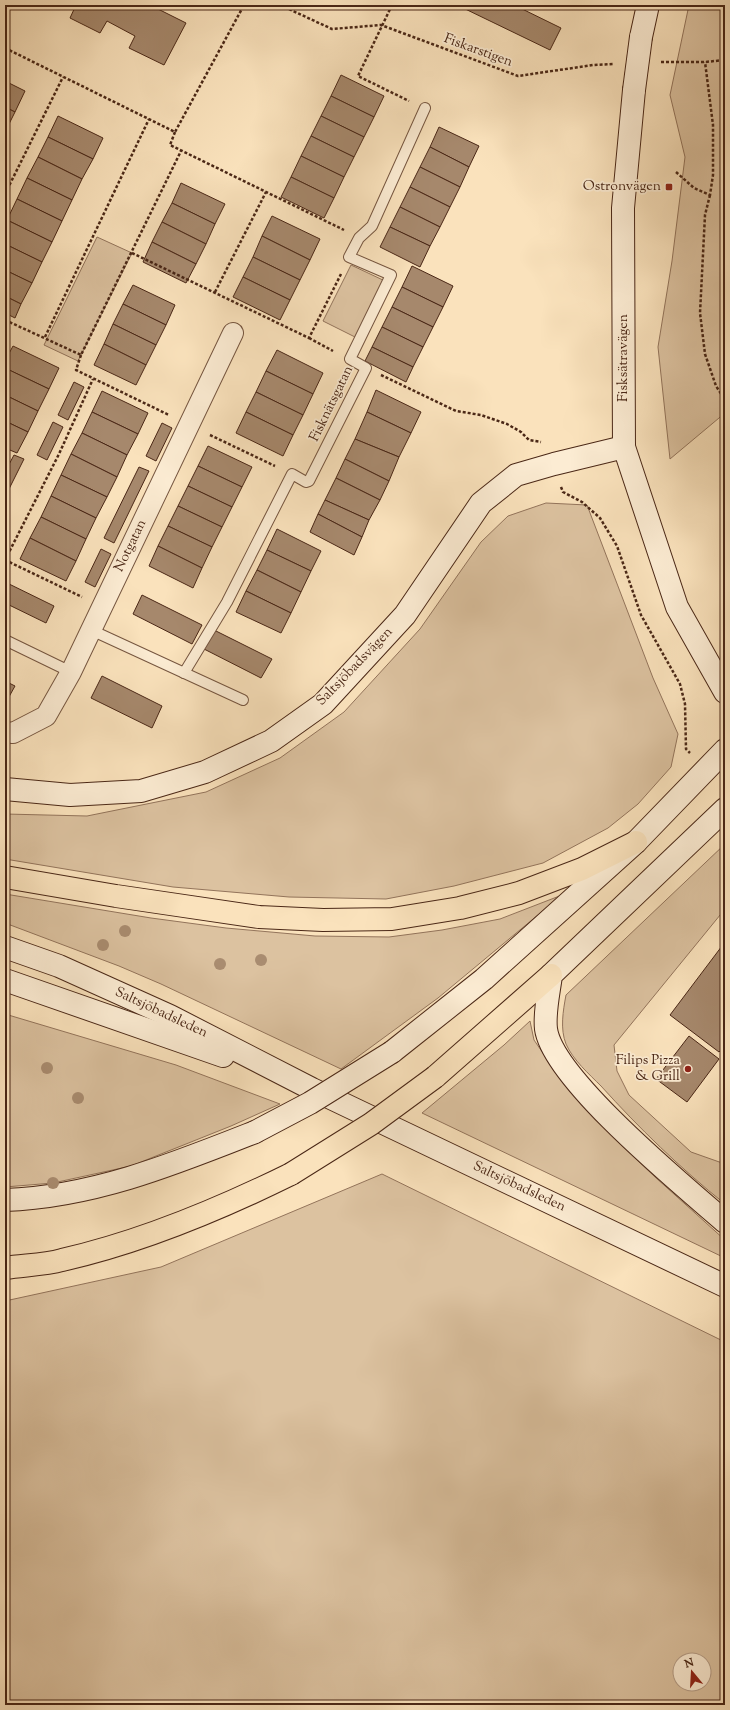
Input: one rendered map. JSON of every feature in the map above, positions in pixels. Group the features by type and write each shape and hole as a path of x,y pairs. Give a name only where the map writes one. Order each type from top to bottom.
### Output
{"highway":[{"path":"5,877 116,896 259,917 323,920 392,919 460,908 519,893 582,869 636,842"},
{"path":"5,1268 61,1261 135,1241 210,1211 291,1174 371,1124 435,1077 551,975"}],"main road":[{"name":"Fisksätravägen","path":"648,5 641,37 634,90 623,208 624,447 677,607 725,692"},
{"name":"Saltsjöbadsvägen","path":"5,789 70,795 141,790 205,772 271,741 323,704 405,616 482,503 516,475 624,447"},
{"path":"5,1200 64,1194 108,1185 175,1164 255,1132 310,1103 392,1052 484,979 636,842 725,750"},
{"path":"725,809 551,975 546,1030 556,1054 578,1083 656,1163 725,1222"},
{"name":"Saltsjöbadsleden","path":"5,947 59,966 170,1016 312,1089 725,1286"},
{"name":"Saltsjöbadsleden","path":"5,980 170,1037 312,1089"}],"street":[{"name":"Notgatan","path":"5,732 13,734 46,716 71,672 92,630 102,606 233,333"}],"lane":[{"path":"349,257 359,238 372,226 425,108"},
{"name":"Fisknätsgatan","path":"184,672 227,602 292,474 306,482 309,481 366,368 350,359 391,275 349,257"},
{"path":"92,630 243,700"},
{"path":"5,640 71,672"}],"path":[{"path":"244,5 175,132 170,145 359,238"},
{"name":"Fiskarstigen","path":"280,5 332,29 381,25 518,76 616,64"},
{"path":"392,5 381,25 358,76 425,108"},
{"path":"5,48 175,132"},
{"path":"654,62 705,62 725,60"},
{"path":"705,62 713,125 713,175 705,215 700,312 705,354 716,386 725,400"},
{"path":"5,194 63,77"},
{"path":"45,337 149,119"},
{"path":"5,320 45,337 81,355 181,151"},
{"path":"676,172 694,188 710,195"},
{"path":"215,292 266,192"},
{"path":"132,253 215,292 350,359"},
{"path":"309,338 349,257"},
{"path":"366,368 456,411 481,415 508,424 521,432 528,440 547,443 563,492 582,502 600,518 617,546 641,615 680,684 685,704 686,749 704,770"},
{"path":"93,378 59,454 5,560 102,606"}],"shaded area":[{"path":"689,5 725,5 725,413 670,459 658,347 672,261 685,157 670,95"},
{"path":"97,237 132,253 78,361 44,345"},
{"path":"351,265 385,281 357,338 323,321"},
{"path":"546,503 587,505 653,678 678,734 671,767 638,804 608,828 543,863 454,886 386,899 289,897 173,887 5,859 5,814 87,816 206,792 280,758 344,712 420,629 481,542 508,516"},
{"path":"725,844 725,909 614,1045 617,1071 629,1095 691,1152 725,1164 725,1204 660,1147 573,1056 564,1038 563,1014 566,995"},
{"path":"5,894 151,918 226,928 315,936 389,937 442,930 500,919 562,895 438,998 341,1069 161,984 119,966 5,923"},
{"path":"5,1014 176,1065 280,1104 231,1126 131,1166 53,1183 5,1187"},
{"path":"530,1021 534,1040 558,1075 607,1131 655,1177 725,1240 725,1258 422,1113 504,1045"},
{"path":"382,1174 725,1342 725,1705 5,1705 5,1301 161,1267"}],"building":[{"path":"76,5 154,5 154,7 186,23 164,65 129,48 135,36 107,21 100,33 70,18"},
{"path":"457,5 514,5 561,28 550,50"},
{"path":"341,75 384,96 374,117 331,96"},
{"path":"5,81 25,91 15,112 5,107"},
{"path":"331,96 374,117 364,137 321,116"},
{"path":"5,107 15,112 5,132"},
{"path":"58,116 103,138 93,159 48,137"},
{"path":"321,116 364,137 354,157 311,136"},
{"path":"439,127 479,146 469,167 430,147"},
{"path":"311,136 354,157 344,177 301,156"},
{"path":"48,137 93,159 82,179 38,157"},
{"path":"430,147 469,167 460,187 420,167"},
{"path":"301,156 344,177 334,198 291,177"},
{"path":"38,157 82,179 72,200 27,178"},
{"path":"420,167 460,187 450,207 410,187"},
{"path":"291,177 334,198 324,218 281,197"},
{"path":"27,178 72,200 62,221 17,199"},
{"path":"181,183 225,204 215,224 172,203"},
{"path":"410,187 450,207 440,227 400,207"},
{"path":"17,199 62,221 52,242 7,220"},
{"path":"172,203 215,224 206,244 162,222"},
{"path":"400,207 440,227 430,246 390,227"},
{"path":"272,216 320,239 310,260 262,236"},
{"path":"7,220 52,242 42,262 5,244 5,224"},
{"path":"162,222 206,244 196,264 152,242"},
{"path":"390,227 430,246 420,267 380,247"},
{"path":"262,236 310,260 300,280 253,257"},
{"path":"152,242 196,264 186,283 143,262"},
{"path":"5,244 42,262 32,283 5,270"},
{"path":"253,257 300,280 290,300 243,277"},
{"path":"412,266 453,286 443,307 402,287"},
{"path":"5,270 32,283 21,304 5,296"},
{"path":"243,277 290,300 280,320 233,297"},
{"path":"133,285 175,305 166,325 123,304"},
{"path":"402,287 443,307 433,327 392,307"},
{"path":"5,296 21,304 15,318 5,313"},
{"path":"123,304 166,325 156,345 113,324"},
{"path":"392,307 433,327 423,347 382,327"},
{"path":"113,324 156,345 146,365 104,344"},
{"path":"382,327 423,347 413,367 372,347"},
{"path":"104,344 146,365 136,385 94,365"},
{"path":"13,346 59,368 49,389 5,368 5,361"},
{"path":"372,347 413,367 406,382 365,361"},
{"path":"277,350 323,373 313,394 266,371"},
{"path":"5,368 49,389 38,411 5,395"},
{"path":"266,371 313,394 303,415 256,392"},
{"path":"74,382 84,387 68,420 58,415"},
{"path":"376,390 421,412 411,433 367,412"},
{"path":"102,391 148,413 138,434 92,412"},
{"path":"256,392 303,415 293,435 246,412"},
{"path":"5,395 38,411 28,432 5,421"},
{"path":"92,412 138,434 127,455 82,433"},
{"path":"246,412 293,435 283,456 236,433"},
{"path":"367,412 411,433 399,457 355,439"},
{"path":"5,421 28,432 17,453 5,448"},
{"path":"53,422 63,427 47,460 37,455"},
{"path":"162,423 172,428 156,461 146,456"},
{"path":"82,433 127,455 117,477 71,454"},
{"path":"355,439 399,457 389,481 345,459"},
{"path":"208,446 252,467 242,487 198,466"},
{"path":"71,454 117,477 107,497 61,475"},
{"path":"14,455 24,459 7,493 5,492 5,472"},
{"path":"345,459 389,481 380,500 336,478"},
{"path":"198,466 242,487 232,507 188,486"},
{"path":"139,467 149,471 114,543 104,538"},
{"path":"61,475 107,497 96,518 51,496"},
{"path":"336,478 380,500 369,520 325,500"},
{"path":"188,486 232,507 222,527 178,506"},
{"path":"51,496 96,518 86,539 41,517"},
{"path":"325,500 369,520 362,537 318,514"},
{"path":"178,506 222,527 212,547 168,526"},
{"path":"318,514 362,537 354,555 310,532"},
{"path":"41,517 86,539 76,561 30,538"},
{"path":"168,526 212,547 202,568 158,546"},
{"path":"277,529 321,551 311,571 267,550"},
{"path":"30,538 76,561 66,581 20,559"},
{"path":"158,546 202,568 193,588 149,566"},
{"path":"101,549 111,554 95,587 85,582"},
{"path":"267,550 311,571 301,592 257,570"},
{"path":"257,570 301,592 291,613 246,591"},
{"path":"5,582 54,606 46,623 5,603"},
{"path":"246,591 291,613 281,633 236,612"},
{"path":"142,595 202,625 192,644 133,614"},
{"path":"214,630 272,659 261,678 204,649"},
{"path":"102,676 162,706 152,728 91,698"},
{"path":"5,681 15,686 5,704"},
{"path":"725,942 725,1046 719,1052 670,1015"},
{"name":"Filips Pizza & Grill","path":"689,1036 719,1059 687,1102 656,1079"}],"place":[{"name":"Ostronvägen","path":"669,187"},
{"name":"Filips Pizza & Grill","path":"688,1069"}]}
